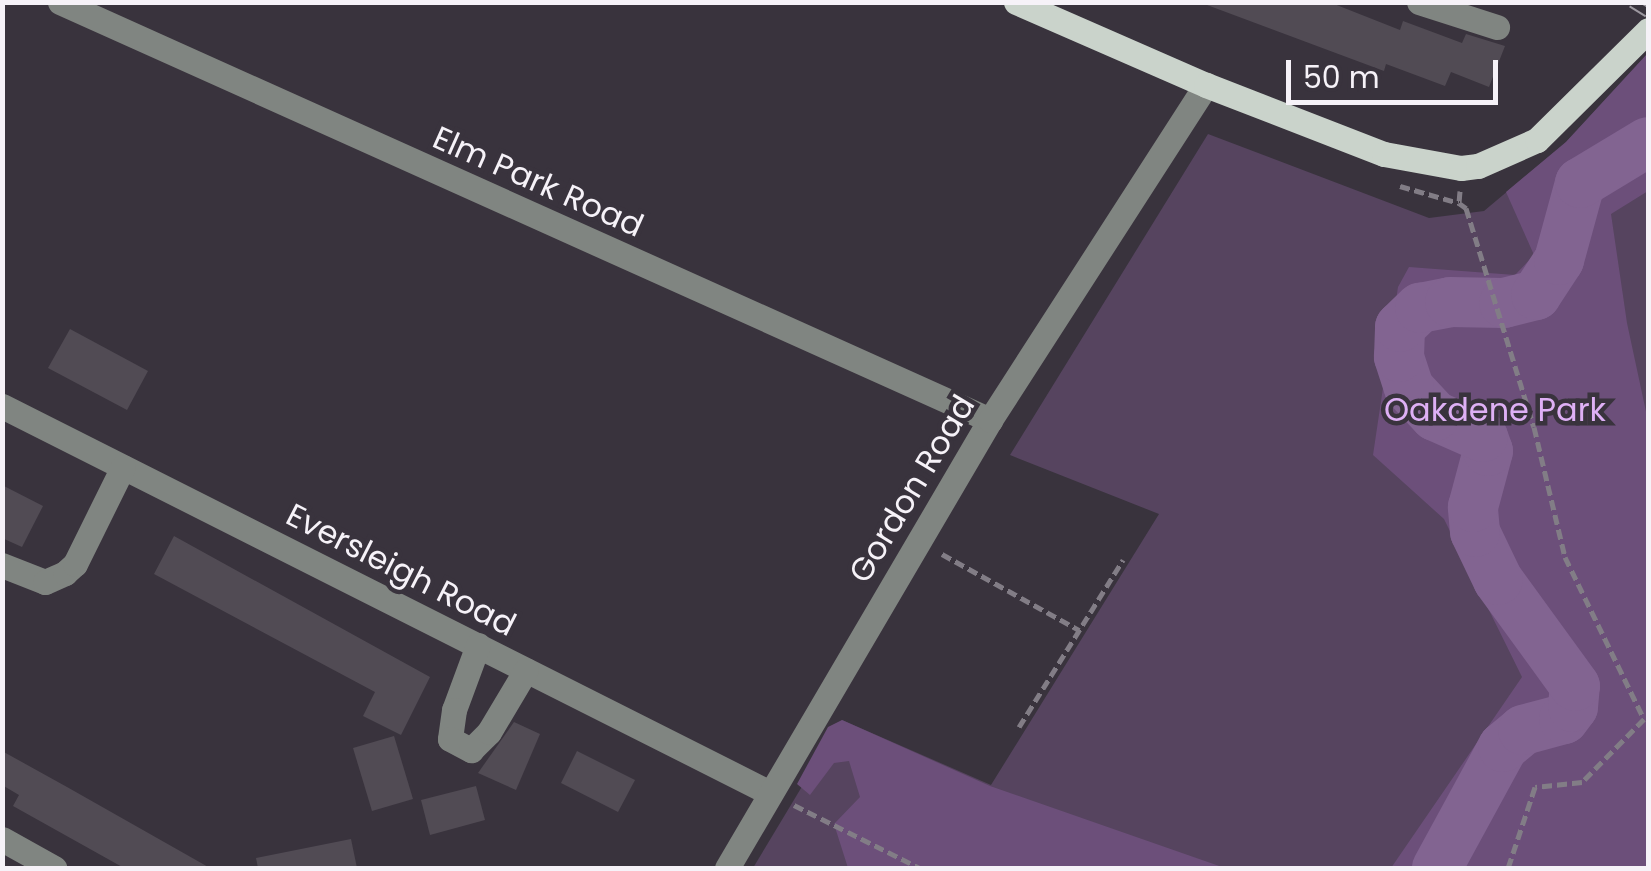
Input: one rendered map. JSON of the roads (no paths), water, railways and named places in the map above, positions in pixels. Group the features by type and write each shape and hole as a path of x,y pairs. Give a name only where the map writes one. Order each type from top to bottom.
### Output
{"main road":[{"path":"1016,2 1048,9 1206,84 1384,154 1427,164 1478,166 1537,140 1648,30"}],"street":[{"name":"Elm Park Road","path":"60,2 990,420"},
{"path":"1418,2 1498,28"},
{"name":"Gordon Road","path":"726,868 990,420 1206,84"},
{"name":"Eversleigh Road","path":"2,406 770,793"},
{"path":"2,565 45,582 65,574 75,564 123,467"},
{"path":"478,646 454,710 450,739 471,750 489,732 526,670"},
{"path":"2,840 44,866"}],"waterway":[{"path":"1437,868 1503,747 1523,730 1564,719 1573,707 1575,686 1498,580 1475,532 1473,507 1488,451 1483,437 1435,416 1409,388 1399,357 1400,327 1420,308 1450,302 1504,303 1536,295 1559,260 1580,183 1648,142"}],"railway":[{"path":"1632,2 1648,12"}],"park label":[{"name":"Oakdene Park","path":"1495,410"}]}
